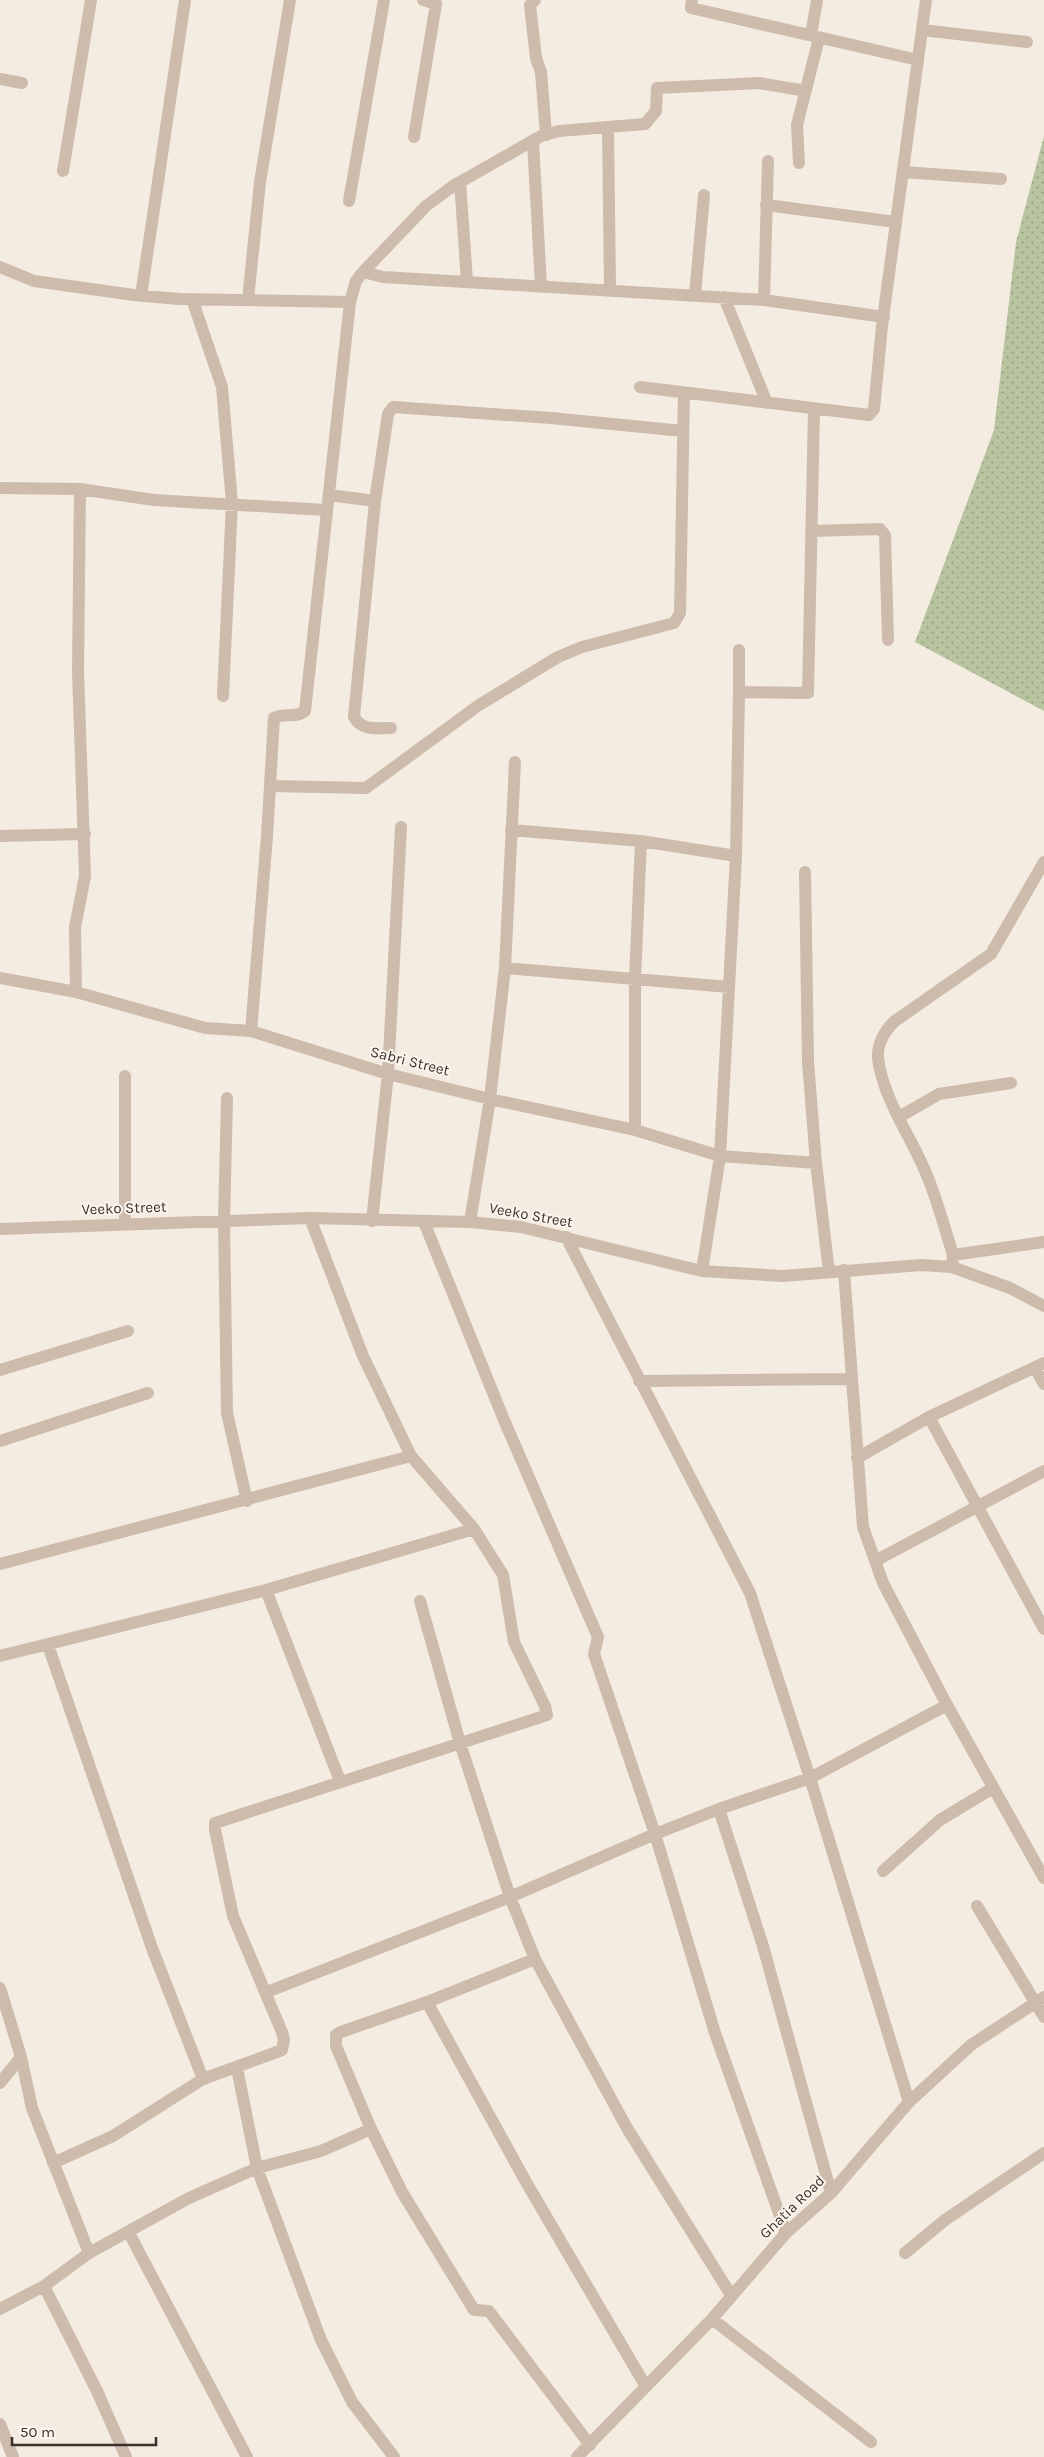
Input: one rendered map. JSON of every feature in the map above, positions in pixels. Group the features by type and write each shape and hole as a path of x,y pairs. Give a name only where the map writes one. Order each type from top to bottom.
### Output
{"street":[{"path":"63,171 91,0"},
{"path":"141,296 186,0"},
{"path":"248,300 260,182 290,0"},
{"path":"349,201 384,0"},
{"path":"414,137 436,4 428,0"},
{"path":"535,0 530,5 536,58 541,72 546,135"},
{"path":"692,0 691,8 918,60"},
{"path":"799,163 797,125 806,91 815,36 817,0"},
{"path":"640,387 814,410 869,415 874,409 896,222 926,0"},
{"path":"922,30 1027,42"},
{"path":"0,79 22,84"},
{"path":"251,1031 274,718 296,715 305,711 325,510 329,495 350,302 356,281 426,206 460,182 546,135 645,124 656,111 657,88 759,83 806,91"},
{"path":"608,127 610,290"},
{"path":"533,141 541,286"},
{"path":"764,300 768,160"},
{"path":"903,172 1001,179"},
{"path":"460,182 468,282"},
{"path":"694,295 704,195"},
{"path":"766,204 896,222"},
{"path":"0,267 34,281 141,296 192,299 350,302"},
{"path":"363,272 383,276 468,282 764,300 884,317"},
{"path":"724,297 767,403"},
{"path":"192,299 222,387 232,503 223,696"},
{"path":"270,786 366,788 479,705 558,657 582,648 674,623 680,613 684,393"},
{"path":"391,728 365,728 358,725 354,717 375,501 388,414 393,406 551,418 683,431"},
{"path":"739,692 808,693 814,410"},
{"path":"0,488 80,489 154,500 232,503 325,510"},
{"path":"76,992 75,927 85,876 78,672 80,489"},
{"path":"329,495 375,501"},
{"path":"811,531 880,529 885,535 888,640"},
{"path":"702,1271 720,1156 736,856 739,650"},
{"path":"470,1222 490,1099 504,968 515,762"},
{"path":"372,1221 388,1074 401,827"},
{"path":"512,830 641,841 736,856"},
{"path":"0,836 85,834"},
{"path":"635,1130 635,979 641,841"},
{"path":"1044,862 991,954 888,1028 880,1042 878,1056 884,1084 928,1178 952,1261 1044,1242"},
{"path":"805,872 808,1062 816,1163 829,1272"},
{"path":"504,968 729,988"},
{"name":"Sabri Street","path":"0,978 76,992 205,1028 251,1031 388,1074 490,1099 635,1130 720,1156 816,1163"},
{"path":"124,1224 125,1076"},
{"path":"900,1117 939,1094 1011,1083"},
{"path":"227,1098 224,1221 227,1413 247,1501"},
{"path":"53,2163 113,2136 203,2079 282,2050 284,2040 266,1992 233,1916 214,1830 215,1823 547,1715 545,1706 514,1642 503,1575 474,1529 411,1456 363,1356 310,1218"},
{"name":"Veeko Street","path":"0,1229 310,1218 470,1222 521,1227 702,1271 784,1276 952,1261 1044,1306"},
{"path":"424,1222 504,1420 598,1637 594,1654 655,1834 716,2034 786,2233"},
{"path":"566,1237 750,1593 810,1778 909,2102"},
{"path":"844,1270 863,1527 883,1583 947,1705 1044,1878"},
{"path":"0,1370 128,1331"},
{"path":"857,1458 929,1417 1039,1366 1044,1384"},
{"path":"639,1381 851,1380"},
{"path":"0,1441 148,1393"},
{"path":"929,1417 1044,1629"},
{"path":"0,1564 247,1501 411,1456"},
{"path":"875,1561 1044,1471"},
{"path":"0,1656 266,1590 474,1529"},
{"path":"266,1590 340,1781"},
{"path":"420,1601 460,1743 510,1896 535,1959 627,2128 731,2295"},
{"path":"48,1645 152,1948 203,2079"},
{"path":"266,1992 510,1896 655,1834 719,1809 810,1778 947,1705"},
{"path":"883,1871 940,1820 994,1788"},
{"path":"719,1809 763,1946 831,2193"},
{"path":"976,1906 1039,2000 1044,2017"},
{"path":"535,1959 427,2002 336,2035 336,2046 371,2129 402,2192 474,2310 489,2311 590,2445"},
{"path":"0,1988 21,2057 32,2108 89,2253"},
{"name":"Ghatia Road","path":"577,2457 712,2319 786,2233 831,2193 909,2102 971,2045 1039,2000"},
{"path":"427,2002 526,2182 645,2386"},
{"path":"0,2083 21,2057"},
{"path":"237,2068 257,2168 321,2340 352,2402 394,2457"},
{"path":"0,2309 44,2286 89,2253 129,2233 189,2198 257,2168 321,2151 371,2129"},
{"path":"905,2253 945,2220 1044,2153"},
{"path":"129,2233 248,2457"},
{"path":"44,2286 97,2391 126,2457"},
{"path":"712,2319 871,2442"},
{"path":"0,2424 13,2457"}],"green space":[{"path":"1044,136 1044,711 915,642 994,430 1016,242"}]}
